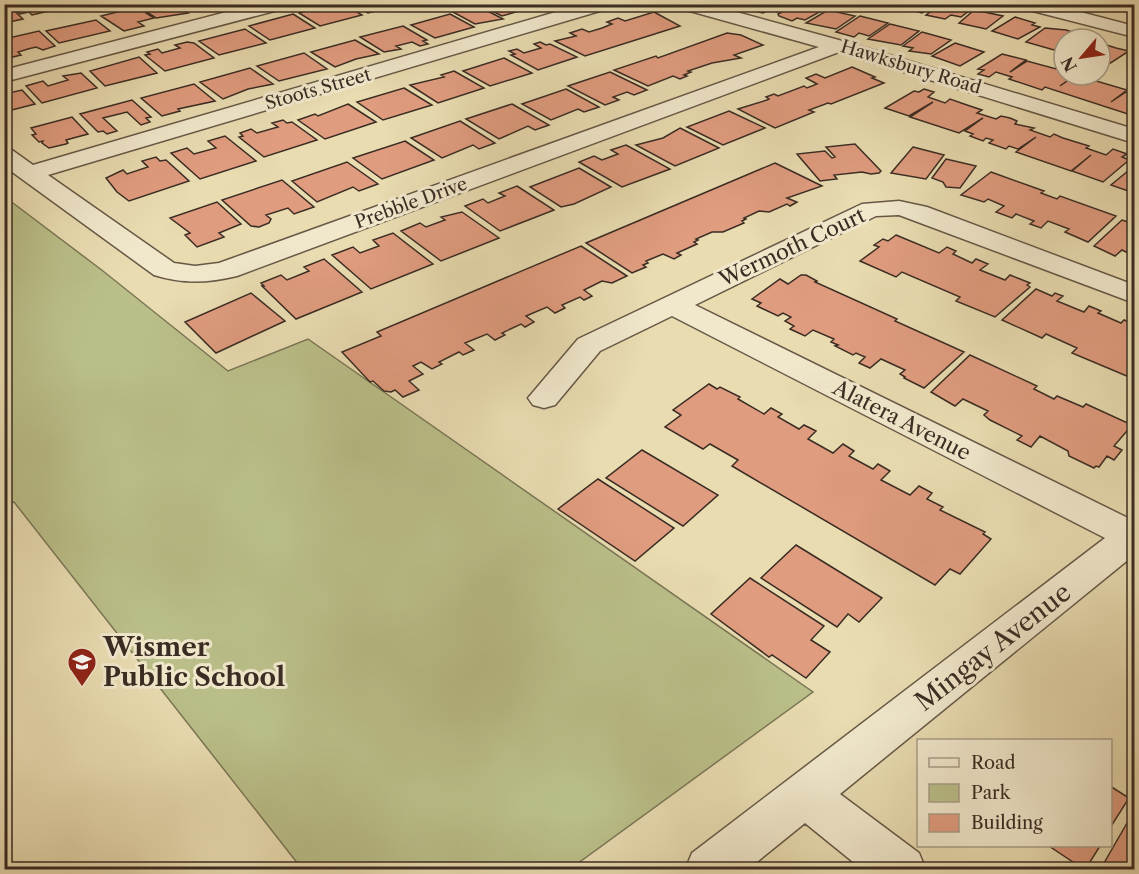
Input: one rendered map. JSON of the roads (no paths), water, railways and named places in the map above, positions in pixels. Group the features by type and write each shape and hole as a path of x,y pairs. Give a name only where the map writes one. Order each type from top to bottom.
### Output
{"street":[{"path":"4,76 280,4"},
{"name":"Stoots Street","path":"31,173 604,4"},
{"name":"Hawksbury Road","path":"685,4 839,46 1134,136"},
{"path":"1027,4 1134,32"},
{"name":"Prebble Drive","path":"4,155 164,269 181,274 206,274 227,270 839,46"},
{"name":"Wermoth Court","path":"544,398 589,345 858,214 885,207 908,210 939,219 1134,296"},
{"name":"Alatera Avenue","path":"671,304 1134,536"},
{"name":"Mingay Avenue","path":"709,870 1134,536"},
{"path":"805,795 902,870"}],"place":[{"name":"Wismer Public School","path":"82,688"}]}
